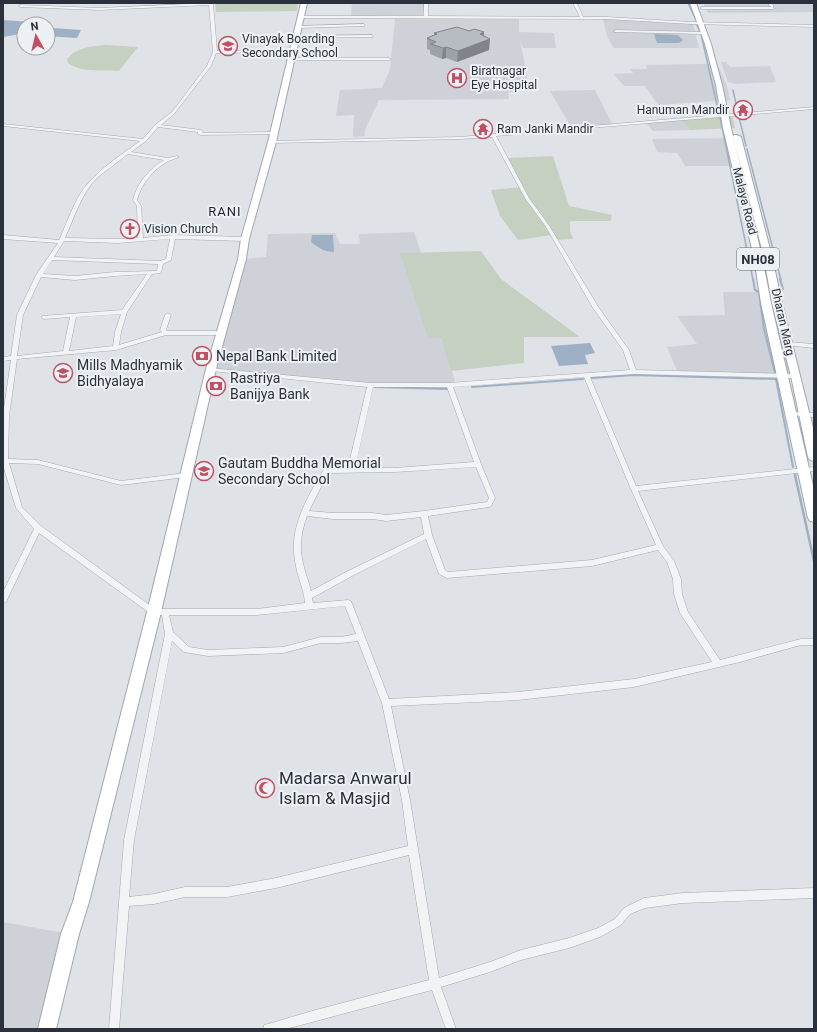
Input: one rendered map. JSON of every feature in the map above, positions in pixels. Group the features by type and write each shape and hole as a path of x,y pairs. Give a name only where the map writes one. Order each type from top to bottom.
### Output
{"main road":[{"path":"47,1029 70,934 81,902 159,612 186,475 211,369 242,259 245,239 273,138 304,3"},
{"name":"Malaya Road","path":"693,3 704,23 704,33 713,49 742,171 775,344 784,375 814,518"},
{"name":"NH08","path":"701,6 704,23 713,49"},
{"name":"Dharan Marg","path":"742,171 768,257 814,457"}],"street":[{"path":"20,6 100,9 211,3 214,52 209,66 173,113 157,126 144,140 96,177 86,189 62,241 39,275 20,315 6,416 5,461 18,508 38,528 159,612 169,634 187,650 208,653 283,650 321,640 341,640 361,637"},
{"path":"426,3 426,17"},
{"path":"575,3 582,18"},
{"path":"701,6 773,8 770,3"},
{"path":"336,26 337,17"},
{"path":"298,27 337,17 582,18 814,26"},
{"path":"298,27 364,25"},
{"path":"298,27 372,36"},
{"path":"615,31 704,33"},
{"path":"214,52 389,59"},
{"path":"157,126 201,130 200,134 273,138 460,138 814,108"},
{"path":"3,125 144,140"},
{"path":"493,135 528,198 548,227 596,308 626,350 634,372"},
{"path":"128,153 167,159 177,157"},
{"path":"141,240 139,206 135,200 136,195 148,176 167,159"},
{"path":"3,236 62,241 118,241 173,237 245,239"},
{"path":"50,258 161,262 168,260 173,237"},
{"path":"39,275 75,278 115,274 150,273 159,272 161,262"},
{"path":"116,348 118,332 124,312 150,273"},
{"path":"44,317 124,312"},
{"path":"166,333 164,330 168,315"},
{"path":"66,352 73,316"},
{"path":"3,359 116,348 166,333 222,333"},
{"path":"787,344 814,346"},
{"path":"211,369 370,385 448,385 634,372 796,376"},
{"path":"586,375 660,548 670,561 677,579 678,594 684,613 718,664"},
{"path":"351,470 370,385"},
{"path":"304,513 333,516 373,516 386,518 489,504 492,498 448,385"},
{"path":"792,414 814,414"},
{"path":"5,461 38,462 121,483 186,475"},
{"path":"309,606 309,596 299,562 297,541 299,527 304,513 326,471 395,470 478,464"},
{"path":"634,489 814,469"},
{"path":"424,514 428,535 442,572 447,575 592,563 660,548"},
{"path":"3,600 38,528"},
{"path":"309,596 349,574 428,535"},
{"path":"159,612 257,612 348,603 386,703 406,800 435,984 451,1029"},
{"path":"114,1029 131,825 169,634"},
{"path":"386,703 518,696 634,683 718,664 801,642 814,642"},
{"path":"124,902 154,899 185,892 234,891 276,883 413,850"},
{"path":"268,1029 435,984 490,967 521,955 569,943 600,932 618,922 627,912 644,903 683,898 814,893"}],"shaded area":[{"path":"352,3 423,3 425,15 351,16"},
{"path":"703,3 814,3 814,12 708,13"},
{"name":"Biratnagar Eye Hospital","path":"395,19 519,19 519,32 554,33 556,48 523,48 520,40 529,86 515,86 516,92 508,92 509,99 379,100 365,130 365,136 353,137 354,115 336,116 340,90 382,88 390,69"},
{"path":"603,19 693,24 699,48 614,48 607,36"},
{"path":"721,62 726,62 730,67 770,66 776,82 735,84 728,82"},
{"path":"717,63 727,86 730,100 658,105 645,86 624,86 614,74 633,73 630,69 647,69 646,65"},
{"path":"595,90 613,126 572,129 550,91"},
{"path":"681,119 690,130 653,131 646,123"},
{"path":"738,138 745,166 685,166 677,153 657,152 652,139"},
{"path":"414,232 421,253 401,253 428,339 441,338 456,384 370,385 211,369 242,259 266,257 268,234 335,233 340,244 360,244 359,234"},
{"path":"723,292 775,292 796,376 678,373 667,347 697,344 677,316 725,315"},
{"path":"3,922 70,934 47,1029 3,1029"}],"green space":[{"path":"215,3 298,3 297,11 216,12"},
{"path":"106,45 138,47 119,71 86,70 68,63 67,59 75,52 90,47"},
{"path":"732,115 735,128 690,130 681,119"},
{"path":"553,156 569,206 612,215 611,221 570,221 570,231 573,239 555,240 552,235 518,240 500,216 491,190 522,187 506,158"},
{"path":"481,251 501,279 580,337 524,337 524,363 451,371 441,338 428,339 400,253"}],"water":[{"path":"3,20 16,21 16,35 4,37"},
{"path":"56,28 81,30 77,38 56,37"},
{"path":"654,34 678,35 683,40 679,43 657,43"},
{"path":"312,235 333,235 334,252 322,249 311,242"},
{"path":"590,343 595,353 585,355 588,364 559,366 551,346"}],"building":[{"path":"457,27 469,31 474,29 484,32 480,34 490,39 458,51 431,44 436,42 427,38 437,34 434,33"}],"waterway":[{"path":"688,3 697,22"},
{"path":"697,25 700,33"},
{"path":"701,34 719,114"},
{"path":"733,90 738,113"},
{"path":"720,117 753,280"},
{"path":"739,117 746,146"},
{"path":"747,149 781,280"},
{"path":"753,279 755,290 759,292 764,329 775,373"},
{"path":"780,279 783,289"},
{"path":"592,378 633,375 776,379 793,467"},
{"path":"472,387 583,379"},
{"path":"375,387 448,389"},
{"path":"795,475 814,561"}],"place":[{"name":"Vinayak Boarding Secondary School","path":"228,46"},
{"name":"Biratnagar Eye Hospital","path":"457,78"},
{"name":"Hanuman Mandir","path":"743,110"},
{"name":"Ram Janki Mandir","path":"483,129"},
{"name":"Vision Church","path":"130,229"},
{"name":"Nepal Bank Limited","path":"202,356"},
{"name":"Mills Madhyamik Bidhyalaya","path":"63,373"},
{"name":"Rastriya Banijya Bank","path":"216,386"},
{"name":"Gautam Buddha Memorial Secondary School","path":"204,471"},
{"name":"Madarsa Anwarul Islam & Masjid","path":"265,788"}],"district":[{"name":"RANI","path":"225,211"}]}
